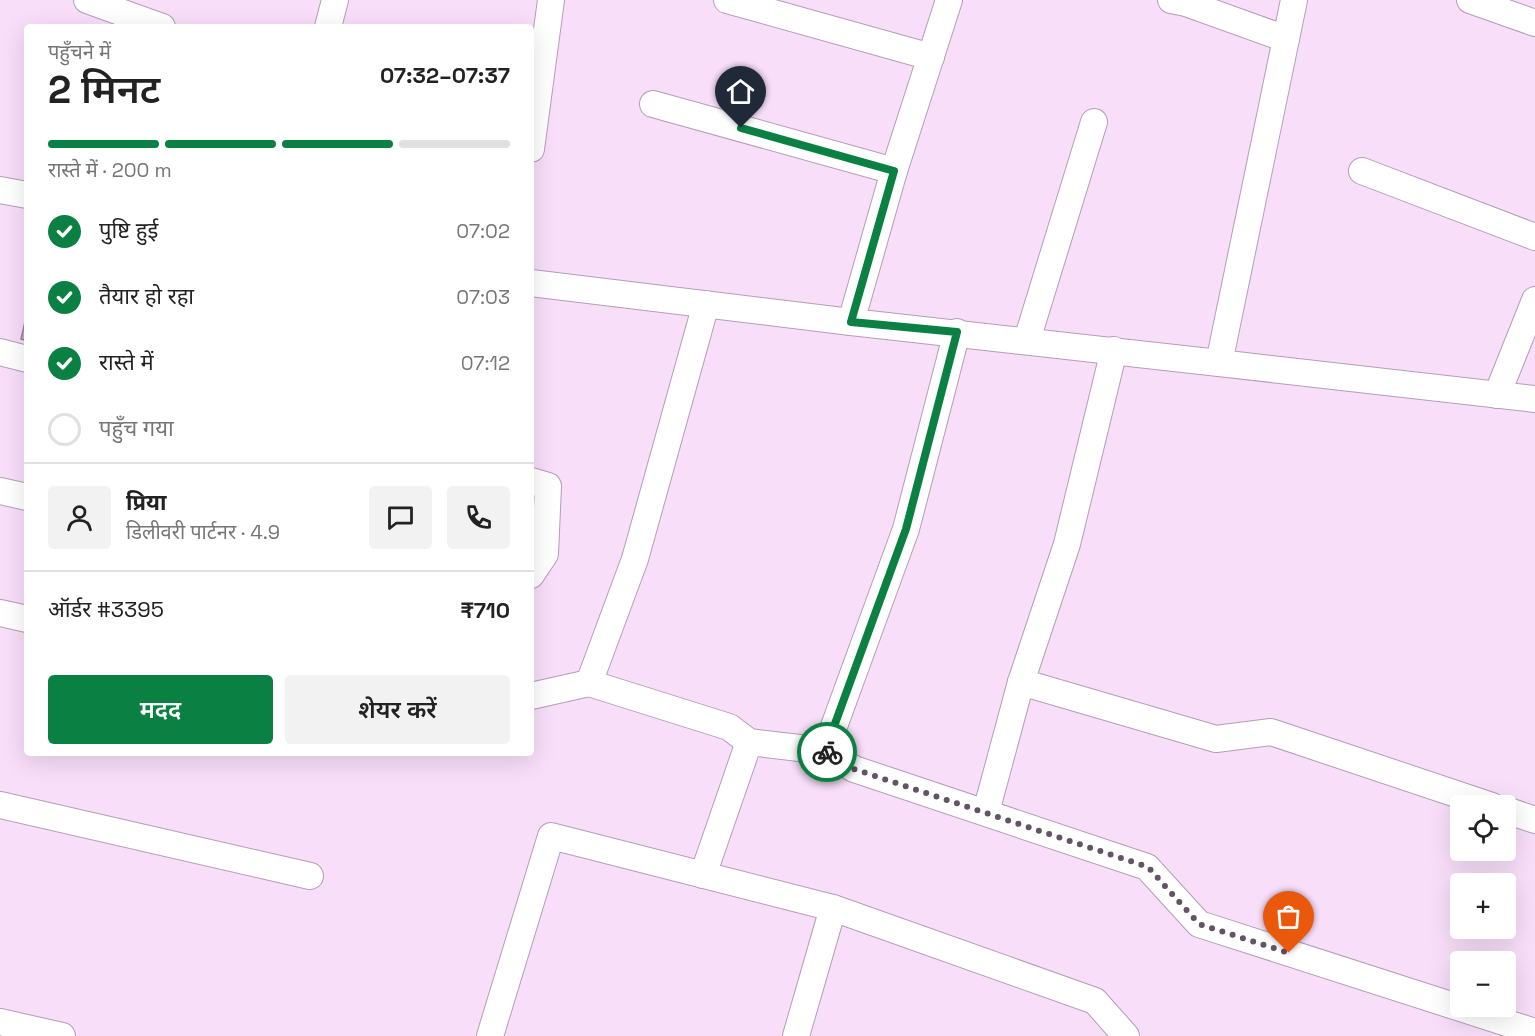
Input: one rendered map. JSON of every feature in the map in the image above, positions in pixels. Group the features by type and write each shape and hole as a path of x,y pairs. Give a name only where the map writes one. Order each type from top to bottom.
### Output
{"street":[{"path":"87,0 154,24"},
{"path":"329,24 335,0"},
{"path":"534,127 551,0"},
{"path":"727,0 931,57"},
{"path":"851,322 894,171 949,0"},
{"path":"1171,0 1186,3 1286,39"},
{"path":"1220,363 1294,0"},
{"path":"1470,0 1535,23"},
{"path":"653,104 894,171"},
{"path":"1027,340 1094,122"},
{"path":"1362,171 1535,237"},
{"path":"0,190 24,194"},
{"path":"534,283 851,322 957,332 1535,399"},
{"path":"1497,394 1535,300"},
{"path":"590,683 635,560 706,304"},
{"path":"825,751 906,529 957,332"},
{"path":"986,812 1021,682 1067,544 1114,350"},
{"path":"0,352 24,358"},
{"path":"534,482 548,486 545,554 534,570"},
{"path":"0,491 24,496"},
{"path":"0,614 24,618"},
{"path":"1021,682 1216,738 1271,732 1459,795"},
{"path":"534,695 590,683 729,727 749,742 825,751 854,769 1148,867 1199,924 1535,1032"},
{"path":"703,875 749,742"},
{"path":"0,805 310,876"},
{"path":"1516,813 1535,820"},
{"path":"490,1036 551,836 833,908 1095,1001 1126,1036"},
{"path":"796,1036 833,908"},
{"path":"0,1022 62,1036"}],"way so far":[{"path":"827,752 854,769 1148,867 1199,924 1289,953"}],"route":[{"path":"741,128 894,171 851,322 957,332 906,529 825,751 827,752"}]}
